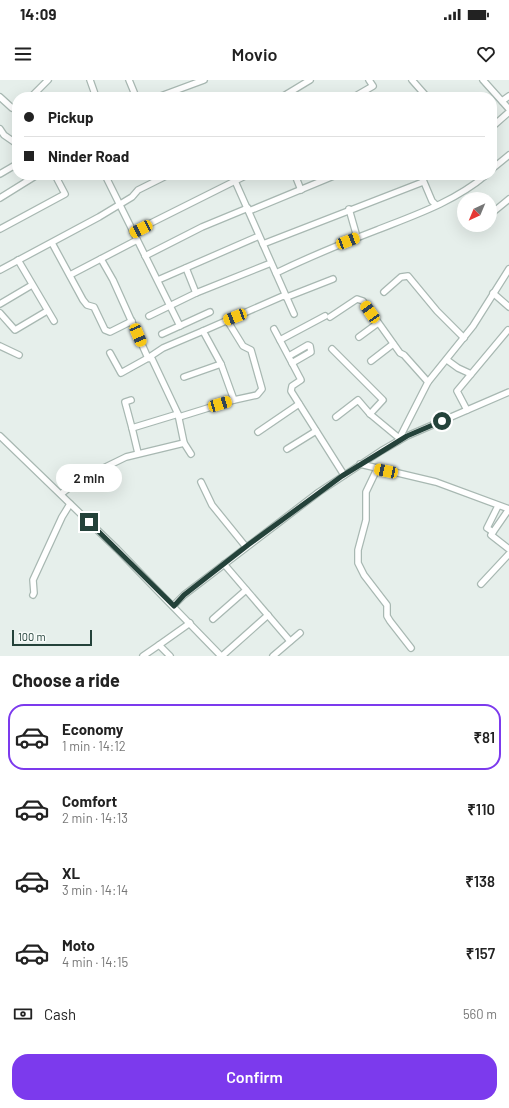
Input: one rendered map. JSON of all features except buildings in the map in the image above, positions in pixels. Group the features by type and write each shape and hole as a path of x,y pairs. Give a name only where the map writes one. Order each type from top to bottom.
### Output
{"street":[{"path":"37,92 48,80"},
{"path":"90,80 94,92"},
{"path":"129,80 134,92"},
{"path":"172,92 204,80"},
{"path":"290,92 310,80"},
{"path":"363,92 373,86 369,80"},
{"path":"412,80 423,92"},
{"path":"483,80 493,92"},
{"path":"497,96 509,110 497,122"},
{"path":"502,102 509,96"},
{"path":"0,97 12,108"},
{"path":"0,129 2,137 12,142"},
{"path":"497,165 509,155"},
{"path":"0,174 12,167"},
{"path":"0,198 30,180"},
{"path":"0,229 65,194 58,180"},
{"path":"108,180 171,305 180,326"},
{"path":"0,270 120,205 132,197 138,190 158,180"},
{"path":"297,180 301,190"},
{"path":"145,256 209,224 301,190 318,180"},
{"path":"276,273 357,237 456,197 479,180"},
{"path":"133,232 235,181 294,314"},
{"path":"263,244 349,209 423,182 432,201 436,205"},
{"path":"497,209 509,199"},
{"path":"349,209 357,237"},
{"path":"158,280 259,236"},
{"path":"70,276 137,240"},
{"path":"52,243 83,300 88,305 94,307 105,330 110,332 132,321"},
{"path":"101,259 132,321 148,358 152,359 159,372 178,416 184,443 191,454"},
{"path":"18,260 54,321"},
{"path":"149,316 196,293 271,263"},
{"path":"186,268 196,293"},
{"path":"399,439 428,382 464,338 509,269"},
{"path":"384,292 401,276 408,276 437,311 464,338"},
{"path":"110,353 121,373 163,348 283,296 287,297 333,279"},
{"path":"0,304 32,285"},
{"path":"493,293 509,307"},
{"path":"280,340 360,299 400,353 404,355 428,382"},
{"path":"0,313 15,330 47,311"},
{"path":"162,334 210,312"},
{"path":"132,428 257,395 262,389 251,350 243,346 227,320"},
{"path":"359,337 378,323"},
{"path":"274,329 301,380 291,388 299,404 344,475"},
{"path":"467,410 457,391 508,330"},
{"path":"203,331 222,364 234,400"},
{"path":"371,361 393,344"},
{"path":"289,356 308,345 310,346 311,352 292,363"},
{"path":"0,346 19,355"},
{"path":"332,349 383,400 370,414"},
{"path":"447,360 458,368 471,374"},
{"path":"184,377 222,364"},
{"path":"174,606 184,595 246,547 344,475 399,439 509,392"},
{"path":"131,400 125,402 138,454"},
{"path":"336,417 358,400 370,414 399,439"},
{"path":"258,432 299,404"},
{"path":"287,449 316,431"},
{"path":"0,436 174,606 221,656 268,616"},
{"path":"61,494 79,480 98,469 126,457 184,443"},
{"path":"360,464 377,470 436,482 509,509 491,535 509,549"},
{"path":"377,470 366,492 366,520 358,550 358,564 364,576 387,605 387,616 390,621 411,648"},
{"path":"201,482 212,505 246,547"},
{"path":"33,595 33,580 59,523 70,504"},
{"path":"494,532 487,528 498,506"},
{"path":"481,584 509,554"},
{"path":"224,564 290,640"},
{"path":"213,619 246,590"},
{"path":"142,656 190,623"},
{"path":"273,656 300,633"},
{"path":"159,644 170,656"}],"route":[{"path":"89,522 174,606 184,595 248,545 342,476 407,436 442,421"}]}
